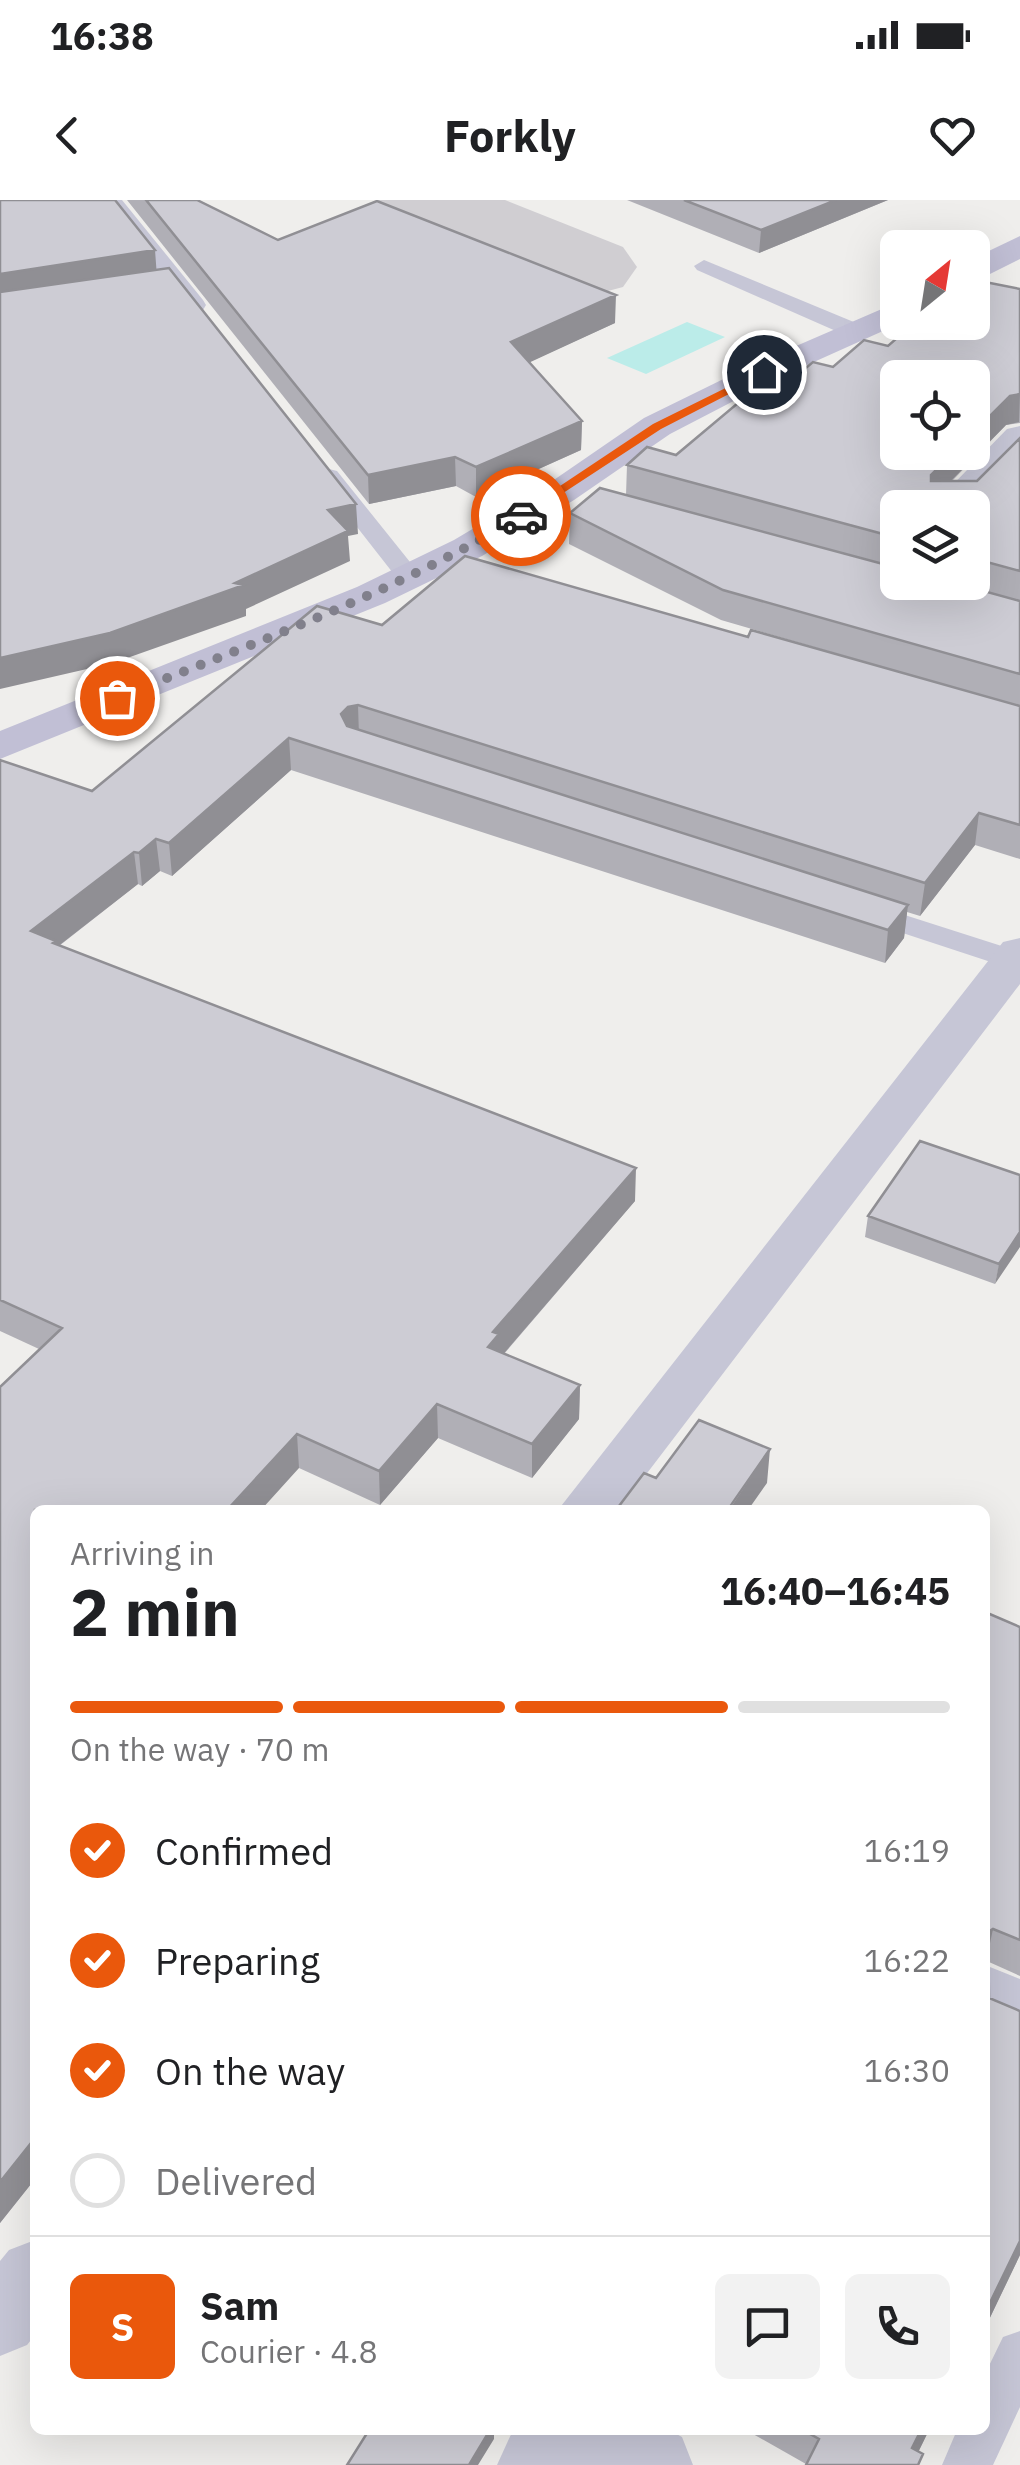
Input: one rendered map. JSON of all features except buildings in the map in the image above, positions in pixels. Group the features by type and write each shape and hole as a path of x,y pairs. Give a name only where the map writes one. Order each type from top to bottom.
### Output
{"main road":[{"path":"990,277 1020,246"},
{"path":"3,740 409,577 579,497 657,426 880,319"}],"street":[{"path":"967,490 1020,437"},
{"path":"591,1505 1017,956"},
{"path":"990,1997 1020,2012"},
{"path":"0,2320 30,2281"},
{"path":"536,2465 553,2435"},
{"path":"603,2435 654,2465"}],"lane":[{"path":"112,200 169,286 215,330"},
{"path":"704,266 854,330"},
{"path":"312,454 409,577"},
{"path":"827,899 1017,956"},
{"path":"990,2416 1020,2354"},
{"path":"966,2465 981,2435"}],"shaded area":[{"path":"687,322 725,337 646,374 607,358"}],"taxiway":[{"path":"424,200 589,267"}],"way so far":[{"path":"117,698 371,595 468,548 521,516"}],"route":[{"path":"521,516 657,426 764,372"}]}
